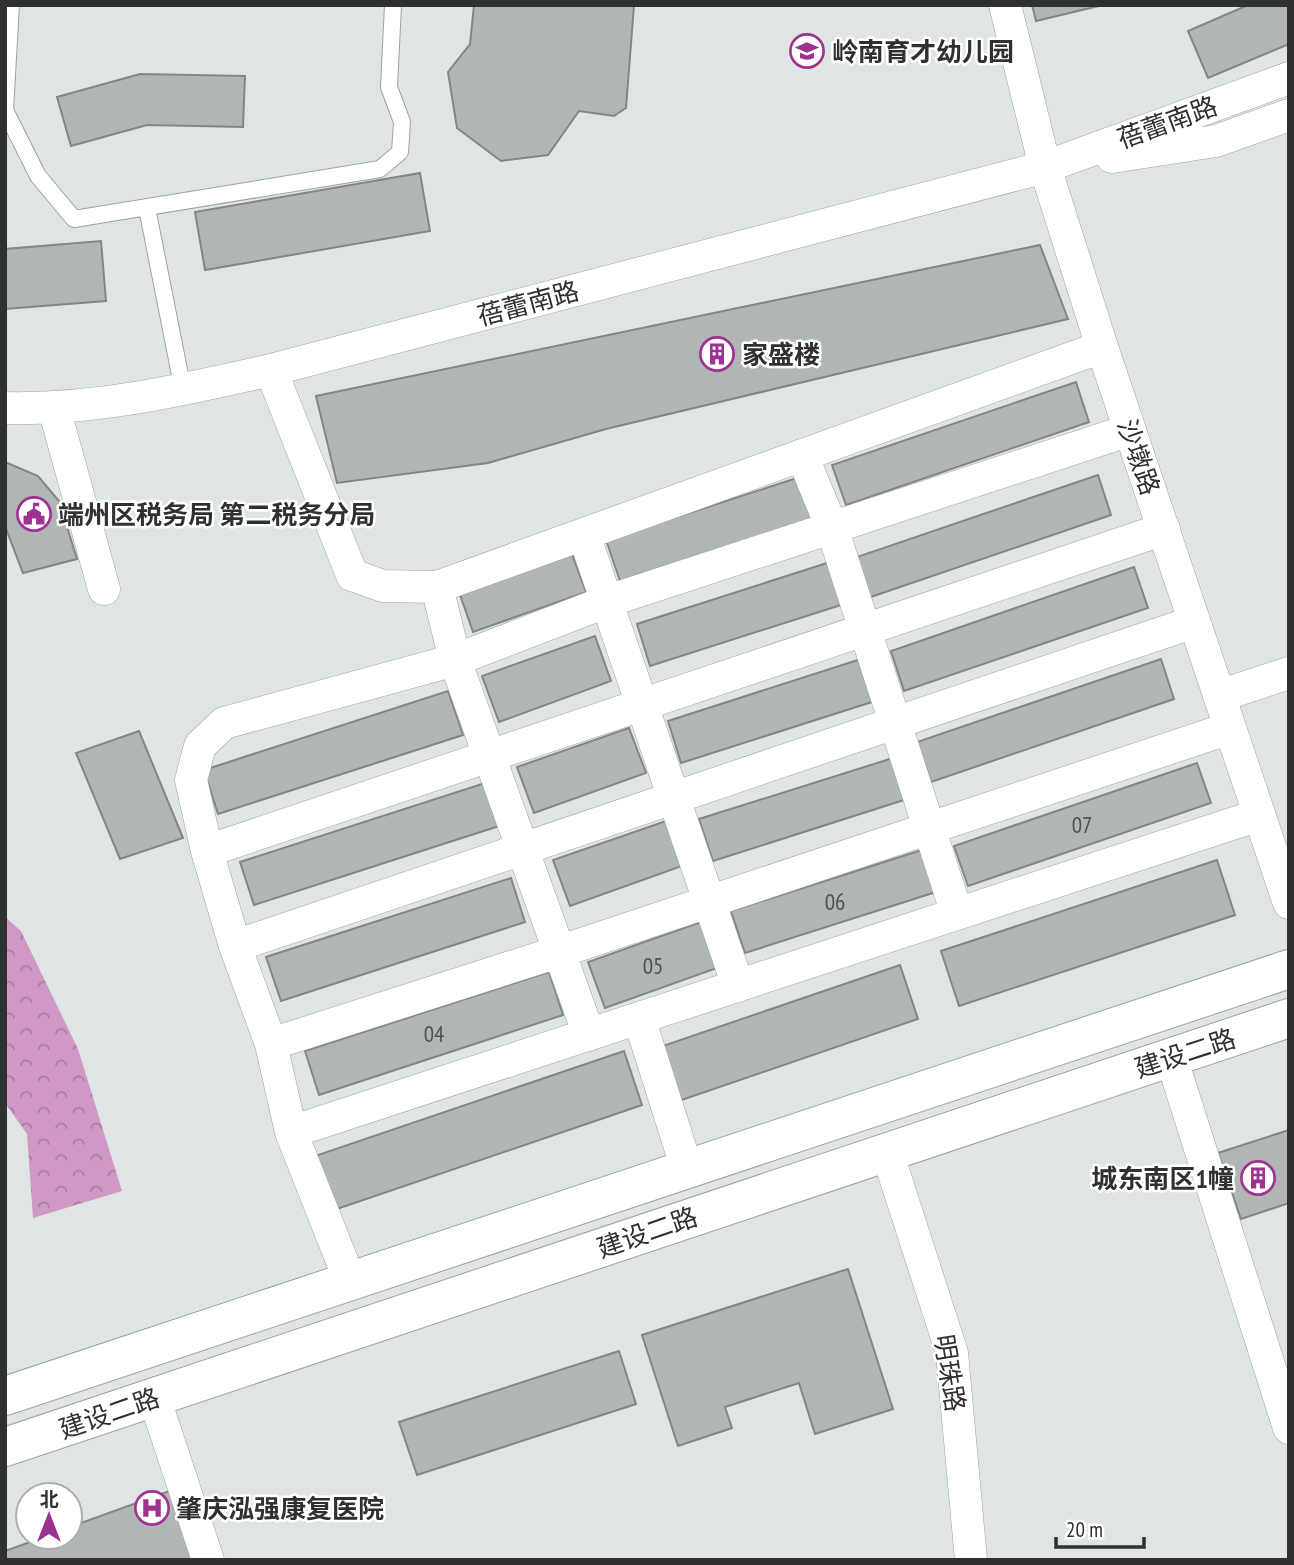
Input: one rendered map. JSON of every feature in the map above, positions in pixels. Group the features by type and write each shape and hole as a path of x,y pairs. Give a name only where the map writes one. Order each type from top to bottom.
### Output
{"main road":[{"name":"建设二路","path":"5,1396 1289,969"},
{"name":"建设二路","path":"5,1447 1289,1018"}],"street":[{"name":"沙墩路","path":"1004,5 1045,167 1102,347 1289,903"},
{"name":"蓓蕾南路","path":"5,408 54,408 144,399 271,370 1045,167 1289,78"},
{"name":"蓓蕾南路","path":"1045,167 1216,141 1289,115"},
{"path":"271,370 352,575 383,586 437,587 1102,347"},
{"path":"54,408 104,589"},
{"path":"350,1282 291,1132 271,1044 235,946 207,851 191,780 200,747 225,723 455,660 608,601 1130,430"},
{"path":"802,454 832,528 957,914"},
{"path":"207,851 1164,529"},
{"path":"584,535 738,986"},
{"path":"437,587 455,660 524,846 589,1035"},
{"path":"235,946 524,846 1194,622"},
{"path":"1219,696 1289,673"},
{"path":"271,1044 561,951 1230,728"},
{"path":"291,1132 1259,815"},
{"path":"639,1018 687,1170"},
{"path":"1171,1057 1289,1428"},
{"name":"明珠路","path":"887,1152 952,1353 971,1560"},
{"path":"154,1397 208,1560"}],"lane":[{"path":"11,5 5,110 38,176 74,219 380,169 400,152 402,122 389,87 393,5"},
{"path":"147,208 183,390"}],"green space":[{"path":"5,917 21,931 78,1049 122,1191 33,1218 27,1134 5,1103"}],"building":[{"path":"474,5 634,5 626,108 614,116 579,111 548,155 501,161 457,128 448,72 470,44"},
{"path":"1032,5 1103,5 1036,21"},
{"path":"1248,5 1289,5 1289,44 1208,78 1188,31"},
{"path":"140,74 245,76 243,127 147,125 71,146 57,97"},
{"path":"420,173 430,231 205,270 195,212"},
{"path":"101,241 106,301 5,309 5,249"},
{"name":"家盛楼","path":"1040,245 1068,319 606,429 488,463 337,483 316,396"},
{"path":"1076,382 1089,422 846,505 832,465"},
{"name":"端州区税务局 第二税务分局","path":"5,462 38,476 59,501 77,559 23,573 5,526"},
{"path":"1098,475 1111,515 868,598 854,558"},
{"path":"800,477 813,519 620,581 606,540"},
{"path":"569,546 586,592 473,632 457,586"},
{"path":"830,562 844,604 650,666 637,624"},
{"path":"1134,567 1148,608 904,691 891,651"},
{"path":"595,636 611,681 499,722 482,676"},
{"path":"861,659 875,701 681,763 668,721"},
{"path":"1161,659 1174,699 931,782 917,742"},
{"path":"448,691 463,735 218,814 204,770"},
{"path":"629,728 646,773 534,813 517,767"},
{"path":"139,731 183,838 120,859 76,753"},
{"path":"893,758 907,799 713,861 699,819"},
{"path":"1197,763 1211,803 968,886 954,846"},
{"path":"485,783 499,826 254,905 240,862"},
{"path":"666,821 682,866 570,906 553,860"},
{"path":"925,849 939,891 745,953 731,911"},
{"path":"1217,860 1235,915 959,1006 941,951"},
{"path":"511,878 525,922 281,1001 266,957"},
{"path":"701,922 717,968 605,1008 588,962"},
{"path":"900,965 918,1019 673,1103 654,1049"},
{"path":"549,972 563,1015 319,1095 305,1051"},
{"path":"624,1051 642,1105 334,1210 315,1156"},
{"name":"城东南区1幢","path":"1289,1130 1289,1203 1241,1219 1218,1153"},
{"path":"848,1269 893,1409 815,1434 799,1383 725,1407 732,1428 678,1446 642,1335"},
{"path":"619,1351 636,1404 417,1475 399,1422"},
{"name":"肇庆泓强康复医院","path":"175,1489 200,1560 5,1560 5,1551 14,1548 14,1551 84,1551 84,1522"}],"place":[{"name":"岭南育才幼儿园","path":"807,51"},
{"name":"家盛楼","path":"717,354"},
{"name":"端州区税务局 第二税务分局","path":"34,514"},
{"name":"城东南区1幢","path":"1258,1178"},
{"name":"肇庆泓强康复医院","path":"152,1508"}]}
